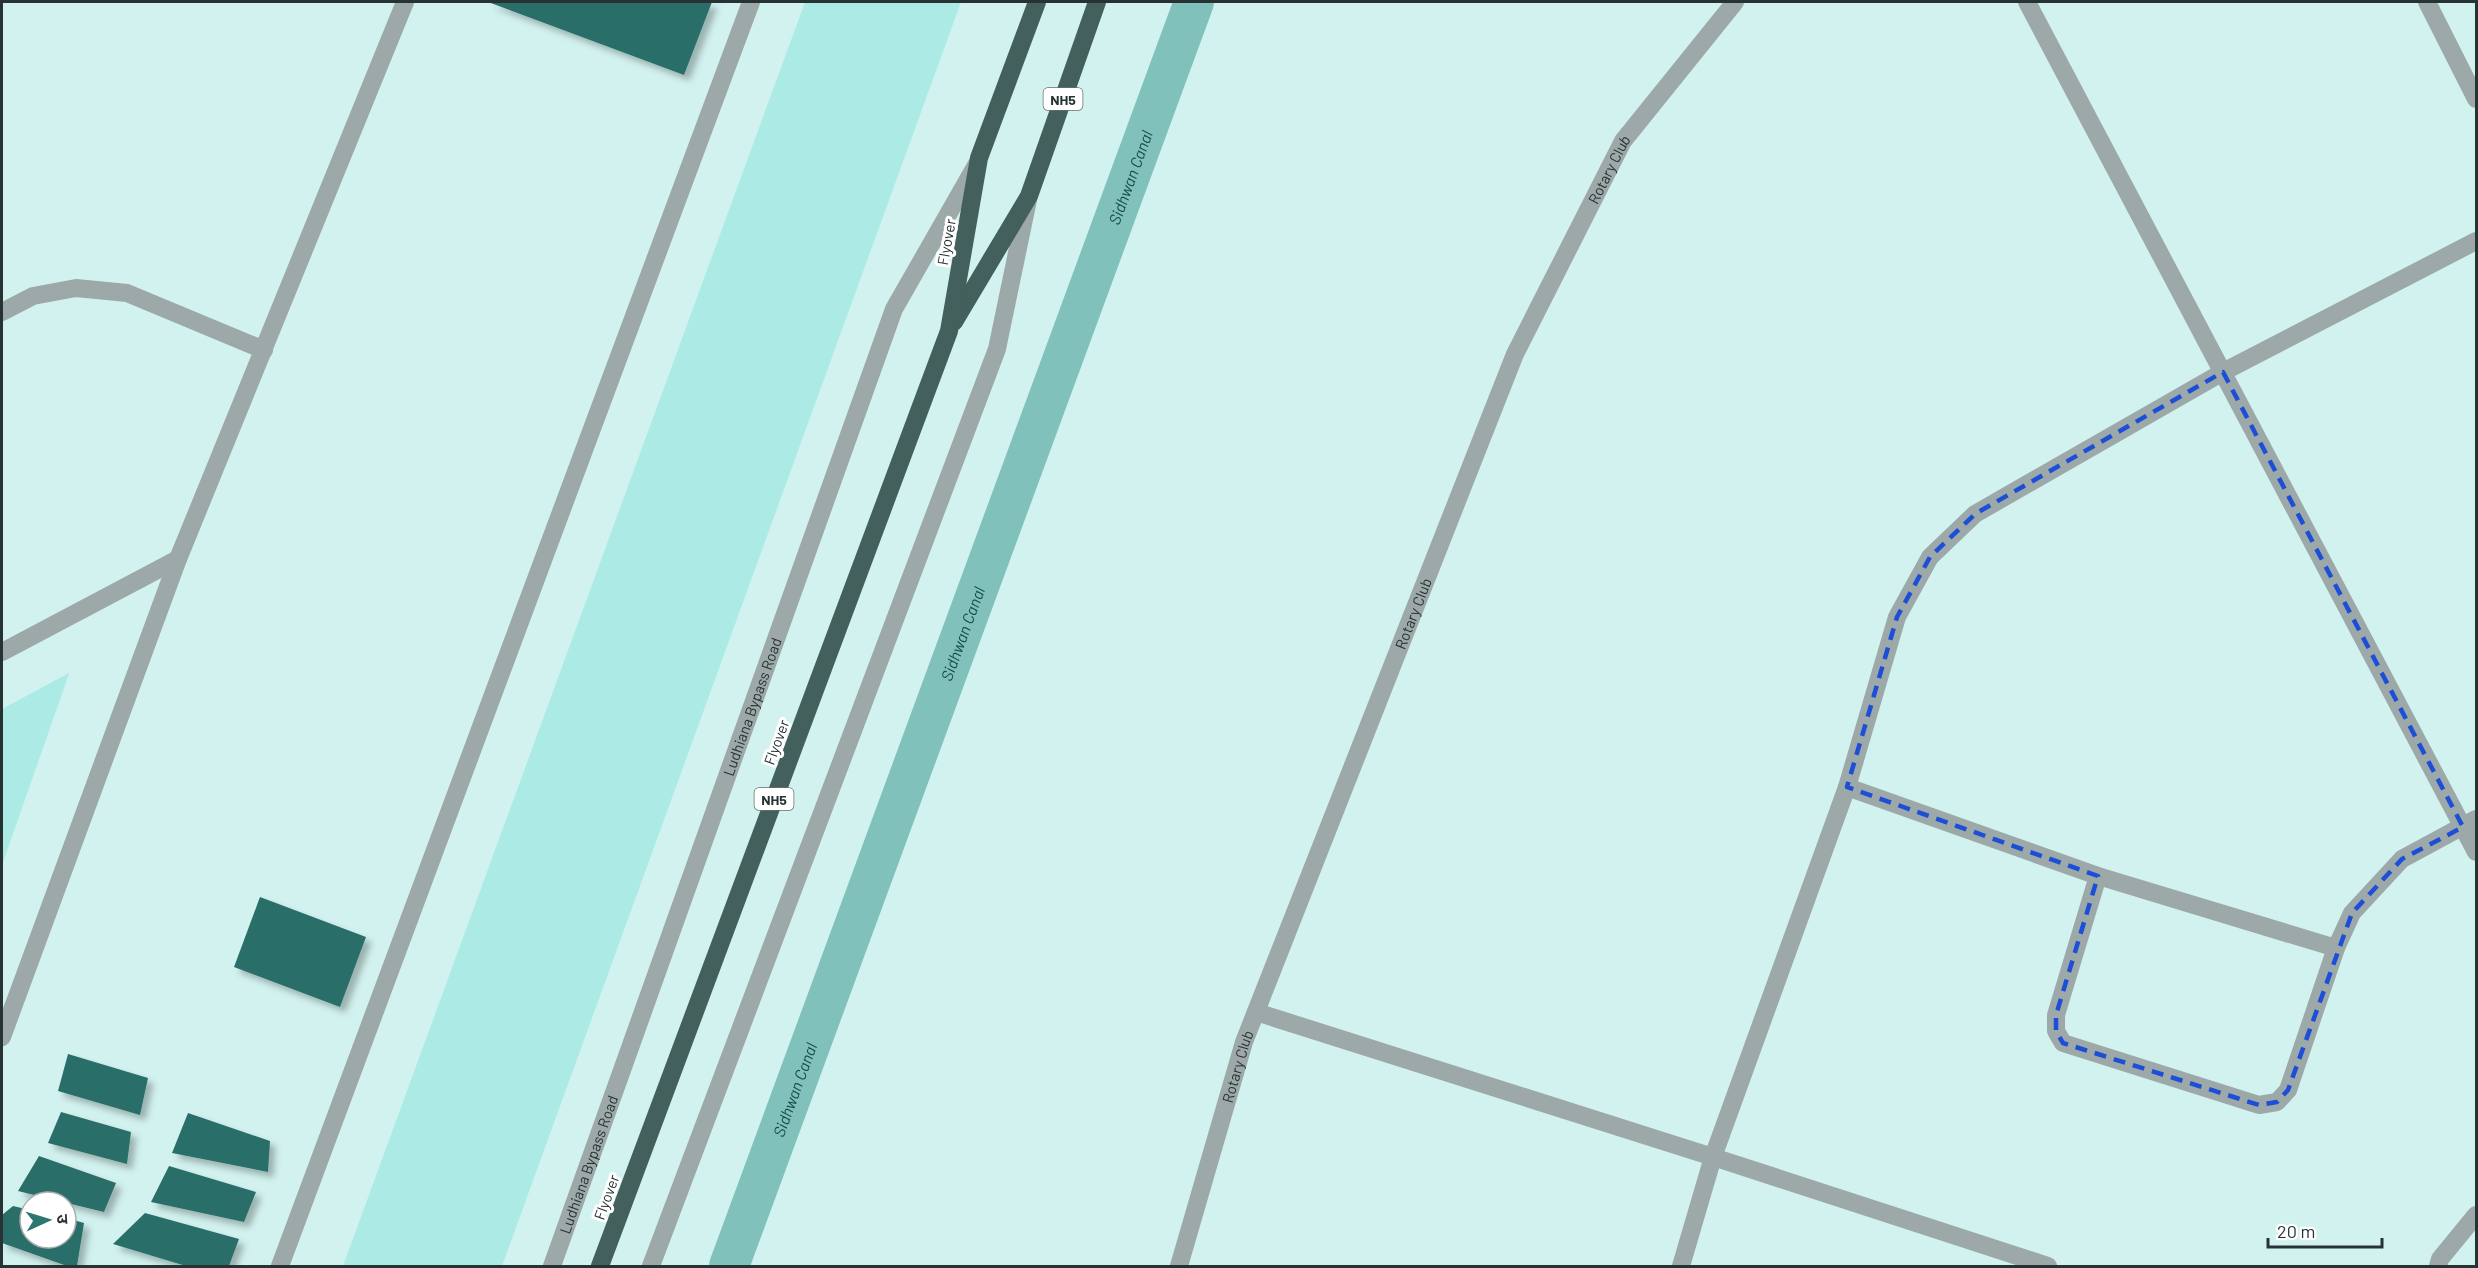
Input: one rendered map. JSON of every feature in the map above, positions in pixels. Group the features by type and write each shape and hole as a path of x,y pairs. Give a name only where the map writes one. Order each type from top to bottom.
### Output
{"highway":[{"name":"NH5","path":"979,158 1037,2"},
{"name":"NH5","path":"1029,196 1097,2"},
{"name":"Flyover","path":"600,1266 948,331 979,158"},
{"name":"Flyover","path":"948,331 1029,196"}],"street":[{"path":"2,1037 178,559 405,2"},
{"path":"280,1266 751,2"},
{"name":"Rotary Club","path":"1179,1266 1245,1042 1256,1012 1515,354 1623,141 1735,2"},
{"path":"2027,2 2223,372 2470,823 2476,852"},
{"path":"2427,2 2476,99"},
{"name":"Ludhiana Bypass Road","path":"552,1266 894,309 979,158"},
{"path":"651,1266 997,350 1029,196"},
{"path":"1681,1266 1713,1157 1847,787 1897,617 1930,557 1975,514 2223,372 2476,241"},
{"path":"2,312 33,296 75,288 127,293 264,350"},
{"path":"2,652 178,559"},
{"path":"1847,787 2098,876 2336,948"},
{"path":"2098,876 2056,1015 2056,1031 2063,1043 2259,1105 2277,1102 2288,1089 2336,948 2352,913 2402,859 2470,823"},
{"path":"1256,1012 2048,1266"},
{"path":"2438,1266 2440,1258 2476,1215"}],"highlighted area":[{"path":"2223,372 2463,827 2402,859 2352,913 2288,1090 2277,1102 2259,1105 2063,1043 2056,1031 2056,1015 2098,876 1847,787 1897,617 1930,557 1975,514"}],"shaded area":[{"path":"805,2 961,2 502,1266 343,1266"},
{"path":"69,674 2,865 2,709"}],"building":[{"path":"488,2 712,2 684,75"},
{"path":"260,897 366,937 340,1007 234,967"},
{"path":"68,1054 148,1078 140,1115 58,1091"},
{"path":"61,1112 131,1132 127,1164 48,1143"},
{"path":"188,1113 270,1141 268,1172 172,1153"},
{"path":"39,1156 116,1183 104,1212 78,1206 78,1190 19,1190"},
{"path":"169,1166 256,1192 244,1222 151,1202"},
{"path":"13,1206 18,1207 18,1249 2,1243 2,1215"},
{"path":"145,1213 239,1239 229,1266 186,1266 113,1244"},
{"path":"78,1221 84,1223 77,1266 67,1266 22,1250 78,1250"}],"waterway":[{"name":"Sidhwan Canal","path":"729,1266 1194,2"}]}
